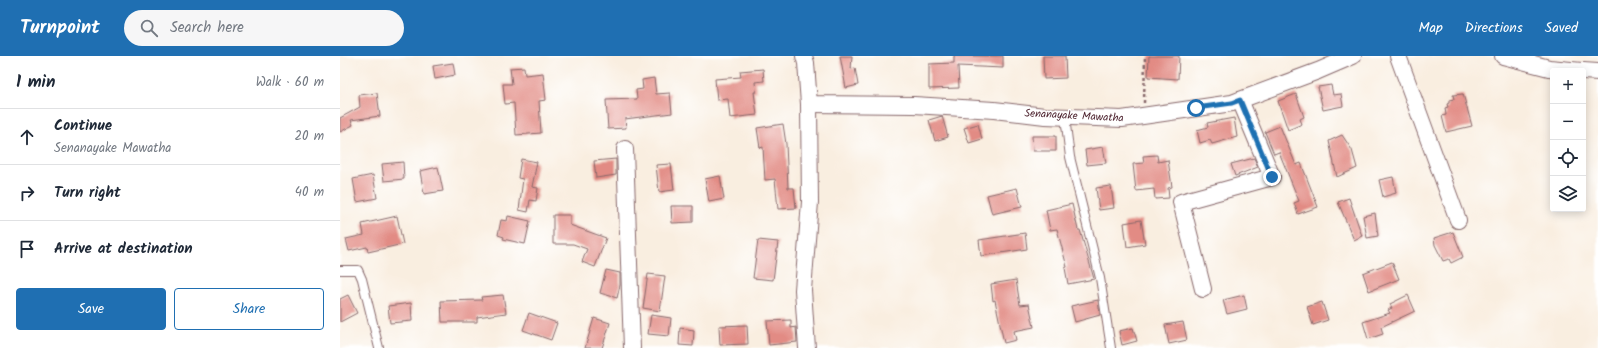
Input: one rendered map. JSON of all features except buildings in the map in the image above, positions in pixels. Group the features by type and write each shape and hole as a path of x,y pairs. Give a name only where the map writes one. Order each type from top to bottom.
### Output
{"street":[{"path":"804,56 806,63 809,104 810,202 803,290 807,348"},
{"name":"Senanayake Mawatha","path":"809,104 922,106 994,110 1046,116 1122,119 1232,103 1318,71 1353,56"},
{"path":"1398,56 1458,220"},
{"path":"1503,56 1550,68"},
{"path":"1586,71 1598,72"},
{"path":"1203,289 1181,202 1272,177 1240,100"},
{"path":"625,149 632,348"}],"lane":[{"path":"1065,117 1070,157 1100,278 1111,348"},
{"path":"340,270 358,270 362,279 379,348"}],"path":[{"path":"1144,116 1145,56"}],"route":[{"path":"1196,108 1232,103 1240,100 1272,177"}]}
